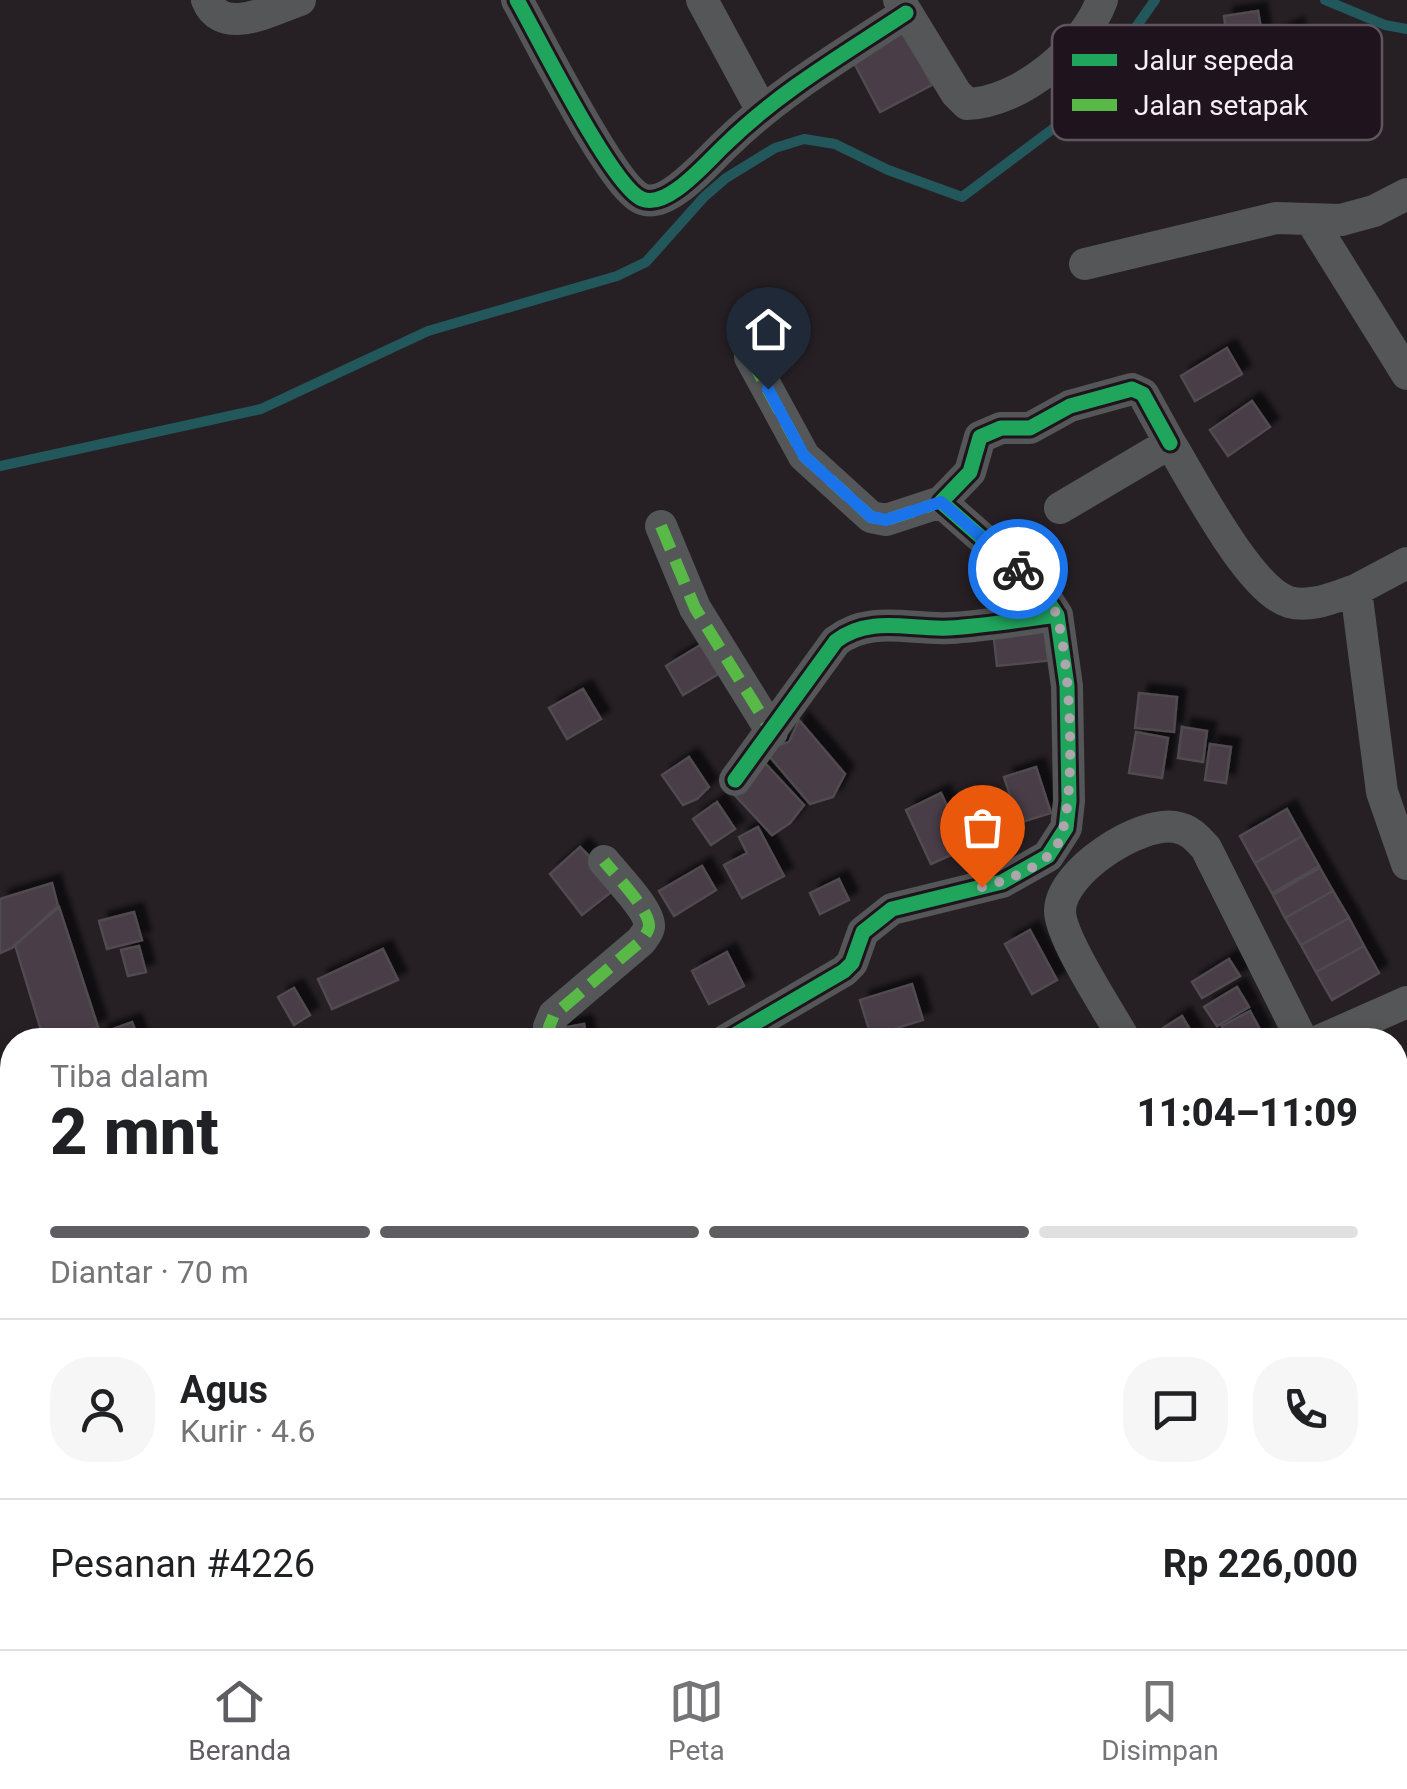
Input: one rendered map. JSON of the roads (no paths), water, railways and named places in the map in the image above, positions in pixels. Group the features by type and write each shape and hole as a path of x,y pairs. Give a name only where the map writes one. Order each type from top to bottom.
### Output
{"street":[{"path":"208,0 218,17 228,20 300,0"},
{"path":"517,0 616,174 640,199 664,199 761,109 902,6 956,94 967,104 984,103 1052,66"},
{"path":"702,0 761,109"},
{"path":"1092,25 1102,0"},
{"path":"1085,264 1276,218 1341,220 1407,194"},
{"path":"1311,220 1407,374"},
{"path":"750,357 804,456 871,517 886,520 941,502 970,472 976,446 986,432 1030,428 1070,406 1132,389 1143,394 1256,581 1285,601 1309,605 1356,590 1407,563"},
{"path":"1060,508 1170,443"},
{"path":"747,1028 844,972 852,964 863,932 892,909 1002,882 1048,856 1066,828 1067,686 1057,616 1040,589 941,502"},
{"path":"661,526 694,608 772,732"},
{"path":"1356,590 1382,792 1407,864"},
{"path":"735,780 836,641 846,634 885,625 948,628 1057,616"},
{"path":"1119,1028 1067,936 1060,916 1060,897 1086,864 1121,843 1172,826 1192,833 1206,848 1296,1028"},
{"path":"549,1028 554,1015 640,941 649,928 639,904 604,861"},
{"path":"1348,1028 1407,1002"}],"waterway":[{"path":"1138,25 1155,0"},
{"path":"1325,0 1385,25 1407,29"},
{"path":"0,466 261,409 428,331 617,276 646,262 726,178 775,148 804,139 835,144 888,170 962,197 1052,130"}]}
